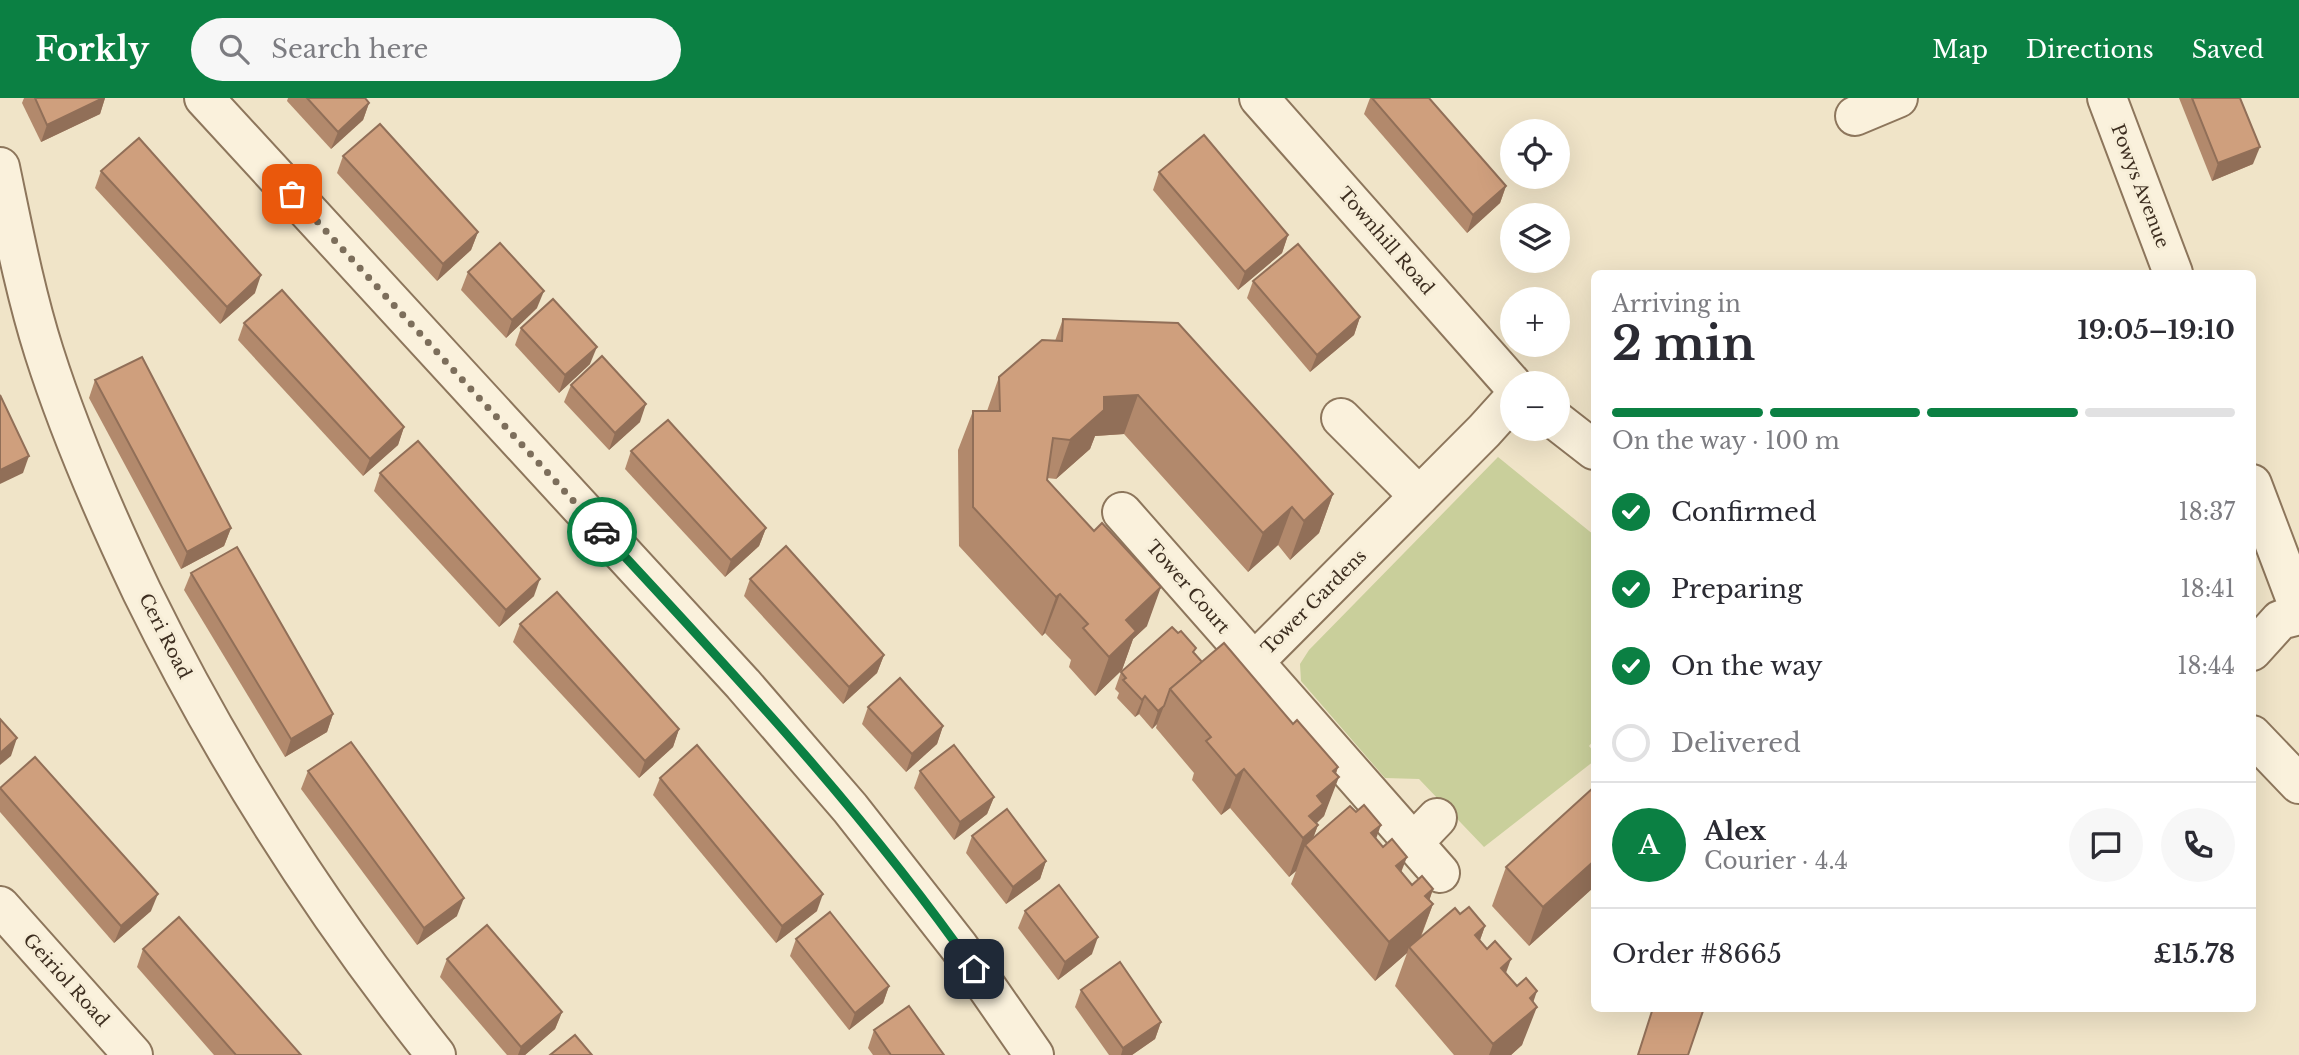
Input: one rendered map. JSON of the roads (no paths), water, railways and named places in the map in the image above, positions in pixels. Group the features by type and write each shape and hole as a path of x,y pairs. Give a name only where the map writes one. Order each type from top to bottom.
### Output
{"street":[{"path":"204,98 743,684 850,808 950,936 1034,1055"},
{"name":"Townhill Road","path":"1259,98 1500,371"},
{"path":"1855,116 1898,98"},
{"name":"Powys Avenue","path":"2107,98 2172,270"},
{"name":"Ceri Road","path":"0,167 17,251 43,351 79,452 167,642 267,819 337,924 436,1055"},
{"name":"Tower Gardens","path":"1440,873 1425,830 1254,662 1500,412"},
{"path":"1341,418 1419,496"},
{"path":"1570,431 1591,448"},
{"path":"2256,495 2299,608"},
{"name":"Tower Court","path":"1122,512 1254,662"},
{"path":"2256,647 2280,620 2299,615"},
{"path":"2256,739 2299,784"},
{"name":"Geiriol Road","path":"0,906 133,1055"}]}
